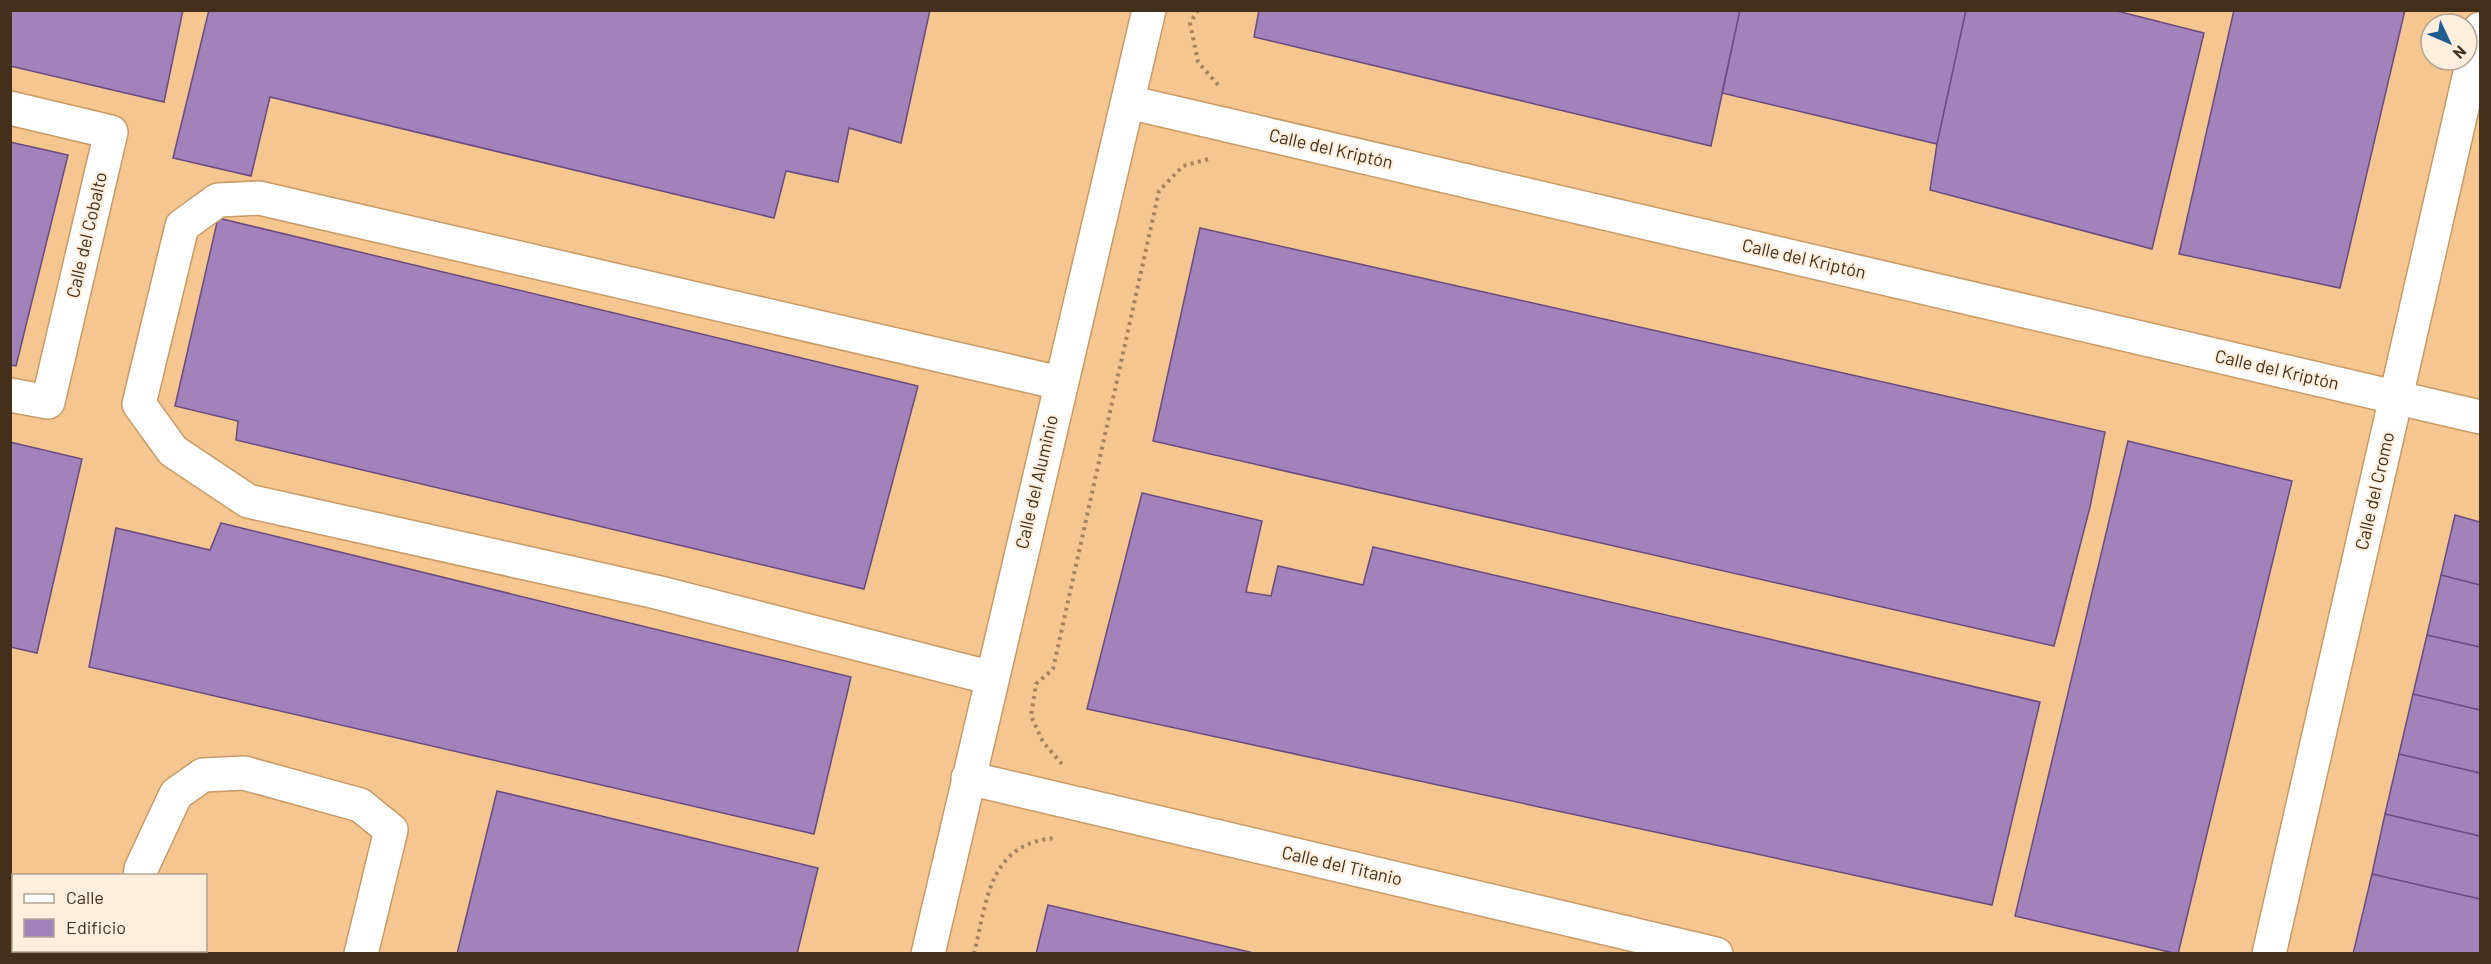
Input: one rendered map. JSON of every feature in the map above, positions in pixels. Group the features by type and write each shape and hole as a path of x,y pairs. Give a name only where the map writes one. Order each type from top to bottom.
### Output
{"street":[{"name":"Calle del Aluminio","path":"928,954 1149,10"},
{"name":"Calle del Cromo","path":"2269,954 2481,29"},
{"name":"Calle del Kriptón","path":"1128,102 2481,417"},
{"name":"Calle del Cobalto","path":"10,108 111,132 48,402 10,395"},
{"path":"992,678 656,592 248,501 173,451 139,404 141,393 182,226 218,200 259,198 1060,384"},
{"path":"141,874 176,795 203,775 244,773 360,805 390,830 361,954"},
{"name":"Calle del Titanio","path":"968,778 1716,954"}],"path":[{"path":"1198,10 1191,23 1198,62 1216,84 1224,88"},
{"path":"1064,765 1043,742 1031,716 1036,684 1053,669 1152,218 1159,191 1183,166 1202,159 1218,159"},
{"path":"974,954 998,867 1017,849 1040,839 1061,837"}],"building":[{"path":"10,10 183,10 164,102 10,66"},
{"path":"209,10 930,10 901,143 849,128 838,182 786,171 774,218 270,97 251,176 173,158"},
{"path":"1259,10 1740,10 1711,146 1254,37"},
{"path":"1740,10 1966,10 1937,144 1722,93"},
{"path":"1966,10 2113,10 2204,33 2152,249 1930,190 1937,144"},
{"path":"2234,10 2405,10 2340,288 2179,254"},
{"path":"10,142 68,155 16,366 10,365"},
{"path":"218,218 918,386 864,589 236,440 238,421 175,406"},
{"path":"1200,228 2105,432 2090,507 2054,646 1153,441"},
{"path":"2128,441 2292,481 2178,954 2015,916"},
{"path":"10,442 82,459 37,653 10,647"},
{"path":"1142,493 1262,521 1246,592 1271,596 1278,566 1363,585 1373,547 2040,702 1992,905 1087,709"},
{"path":"2455,515 2480,522 2480,585 2441,575"},
{"path":"221,523 851,677 814,834 89,667 116,528 210,550"},
{"path":"2441,575 2480,585 2480,647 2427,635"},
{"path":"2427,635 2480,647 2480,710 2413,694"},
{"path":"2413,694 2480,710 2480,773 2399,754"},
{"path":"2399,754 2480,773 2480,836 2385,814"},
{"path":"497,791 818,868 797,954 457,954"},
{"path":"2385,814 2480,836 2480,899 2372,874"},
{"path":"2372,874 2480,899 2480,954 2353,954"},
{"path":"1048,905 1258,954 1036,954"}]}
